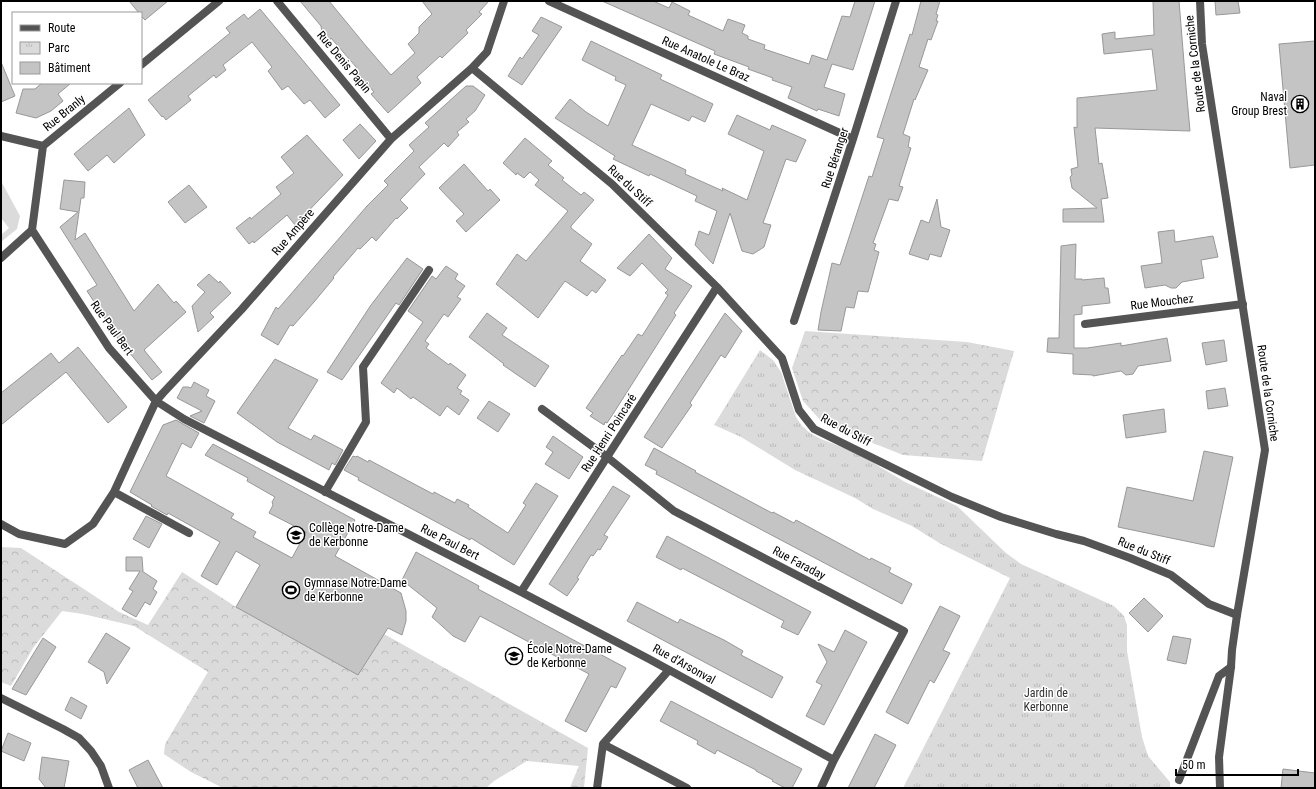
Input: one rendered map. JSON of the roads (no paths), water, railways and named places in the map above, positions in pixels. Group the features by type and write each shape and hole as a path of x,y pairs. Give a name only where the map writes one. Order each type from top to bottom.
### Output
{"street":[{"path":"142,64 219,1"},
{"name":"Rue Denis Papin","path":"277,1 391,139"},
{"name":"Rue Ampère","path":"1,524 19,534 65,544 93,524 114,492 156,402 163,393 242,309 391,139 472,68 486,52 504,1"},
{"name":"Rue Anatole Le Braz","path":"549,1 853,139"},
{"name":"Rue Béranger","path":"794,321 896,1"},
{"name":"Route de la Corniche","path":"1200,1 1202,44 1265,450 1236,615 1231,667 1219,757 1220,788"},
{"name":"Rue du Stiff","path":"472,68 612,184 717,287 782,358 799,410 814,429 952,497 1001,517 1084,541 1171,575 1208,604 1236,615"},
{"name":"Rue Branly","path":"43,146 119,84"},
{"path":"1,136 43,146 32,230 1,258"},
{"name":"Rue Paul Bert","path":"32,230 109,348 156,402 184,419 521,592"},
{"path":"325,492 366,422 363,366 429,270"},
{"name":"Rue Henri Poincaré","path":"521,592 717,287"},
{"name":"Rue Mouchez","path":"1084,324 1243,304"},
{"name":"Rue Faraday","path":"542,409 607,457 674,511 904,631 834,760 821,788"},
{"path":"114,492 189,533"},
{"name":"Rue d'Arsonval","path":"521,592 669,670 834,760"},
{"path":"1178,780 1219,676 1231,667"},
{"path":"597,788 603,744 669,670"},
{"path":"1,698 79,738 91,750 101,766 109,788"},
{"path":"603,744 687,788"}],"place":[{"name":"Naval Group Brest","path":"1300,104"},
{"name":"Collège Notre-Dame de Kerbonne","path":"296,535"},
{"name":"Gymnase Notre-Dame de Kerbonne","path":"291,590"},
{"name":"École Notre-Dame de Kerbonne","path":"514,656"}],"park label":[{"name":"Jardin de Kerbonne","path":"1046,700"}]}
